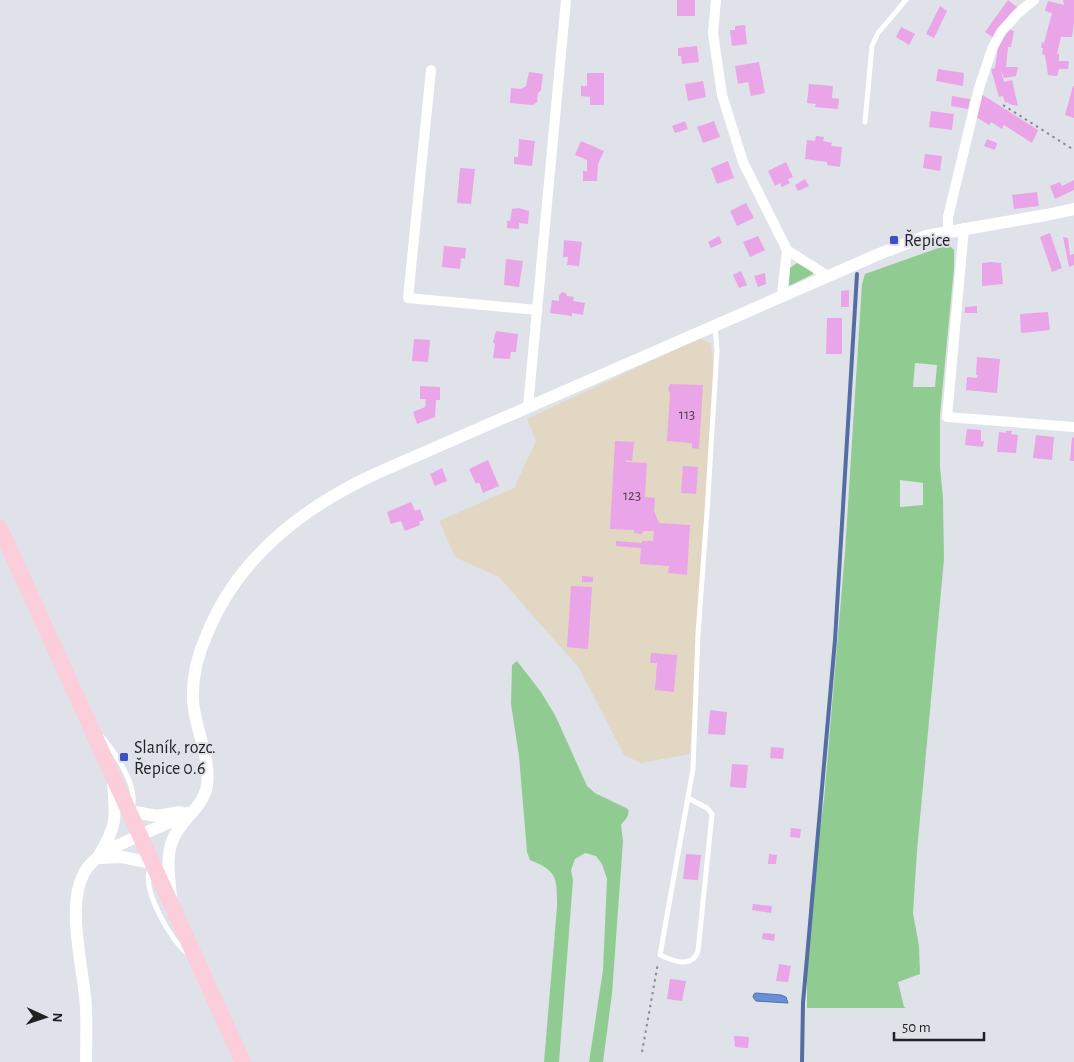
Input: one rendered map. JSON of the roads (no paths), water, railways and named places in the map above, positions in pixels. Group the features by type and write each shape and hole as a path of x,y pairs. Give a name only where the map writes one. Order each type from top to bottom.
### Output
{"main road":[{"path":"0,528 243,1062"}],"street":[{"path":"528,407 566,0"},
{"path":"716,0 713,33 722,96 743,162 787,250 819,269 826,276"},
{"path":"948,231 948,217 979,88 992,49 1001,32 1034,0"},
{"path":"431,70 408,298 537,310"},
{"path":"171,906 169,863 171,844 176,831 206,791 206,761 193,700 195,675 203,643 210,624 230,588 242,572 291,523 340,491 414,456 826,276 926,236 1046,215 1074,208"},
{"path":"964,228 948,417 1074,427"},
{"path":"782,295 787,250"},
{"path":"86,1062 86,1008 75,900 81,878 107,843 113,829 115,811 112,774"},
{"path":"129,811 165,816 196,806"},
{"path":"96,859 180,817 196,806"},
{"path":"96,859 122,857 152,864"}],"lane":[{"path":"865,122 872,46 878,33 906,0"},
{"path":"688,798 707,808 712,814 698,951 692,961 674,962 660,955 693,769 697,653 717,350 715,326"},
{"path":"87,719 117,755 133,791 133,803 129,811"},
{"path":"152,864 148,873 148,885 165,926 176,943 195,959"}],"water":[{"path":"756,993 781,995 786,997 788,1003 756,1001 753,997"}],"waterway":[{"path":"802,1062 803,1003 835,640 857,274"}],"place":[{"name":"Řepice","path":"894,240"},
{"name":"Slaník, rozc. Řepice 0.6","path":"124,757"}]}
